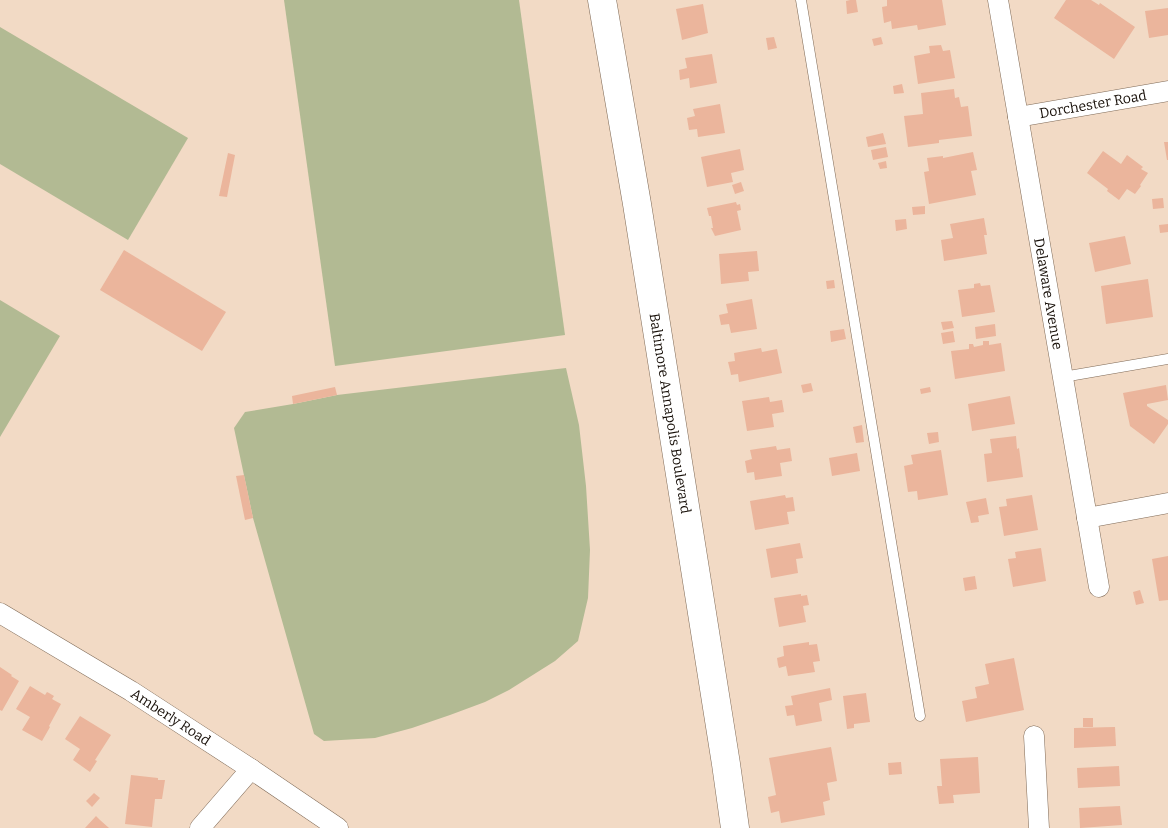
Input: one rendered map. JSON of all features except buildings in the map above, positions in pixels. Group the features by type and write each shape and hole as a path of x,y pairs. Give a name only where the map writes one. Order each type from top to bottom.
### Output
{"main road":[{"name":"Baltimore Annapolis Boulevard","path":"602,0 639,214 726,764 734,828"}],"street":[{"name":"Delaware Avenue","path":"998,0 1099,587"},
{"name":"Dorchester Road","path":"1018,117 1168,91"},
{"path":"1087,518 1168,503"},
{"name":"Amberly Road","path":"0,613 131,691 338,828"},
{"path":"1034,736 1039,828"},
{"path":"200,828 251,769"}],"lane":[{"path":"801,0 920,716"},
{"path":"1063,377 1168,359"}],"green space":[{"path":"284,0 519,0 565,335 335,366"},
{"path":"0,27 188,138 128,240 0,164"},
{"path":"0,300 60,336 0,437"},
{"path":"566,368 579,425 586,486 590,550 588,598 578,641 555,661 509,690 485,702 412,728 375,738 324,741 314,734 253,518 234,428 245,412 337,395"}]}
